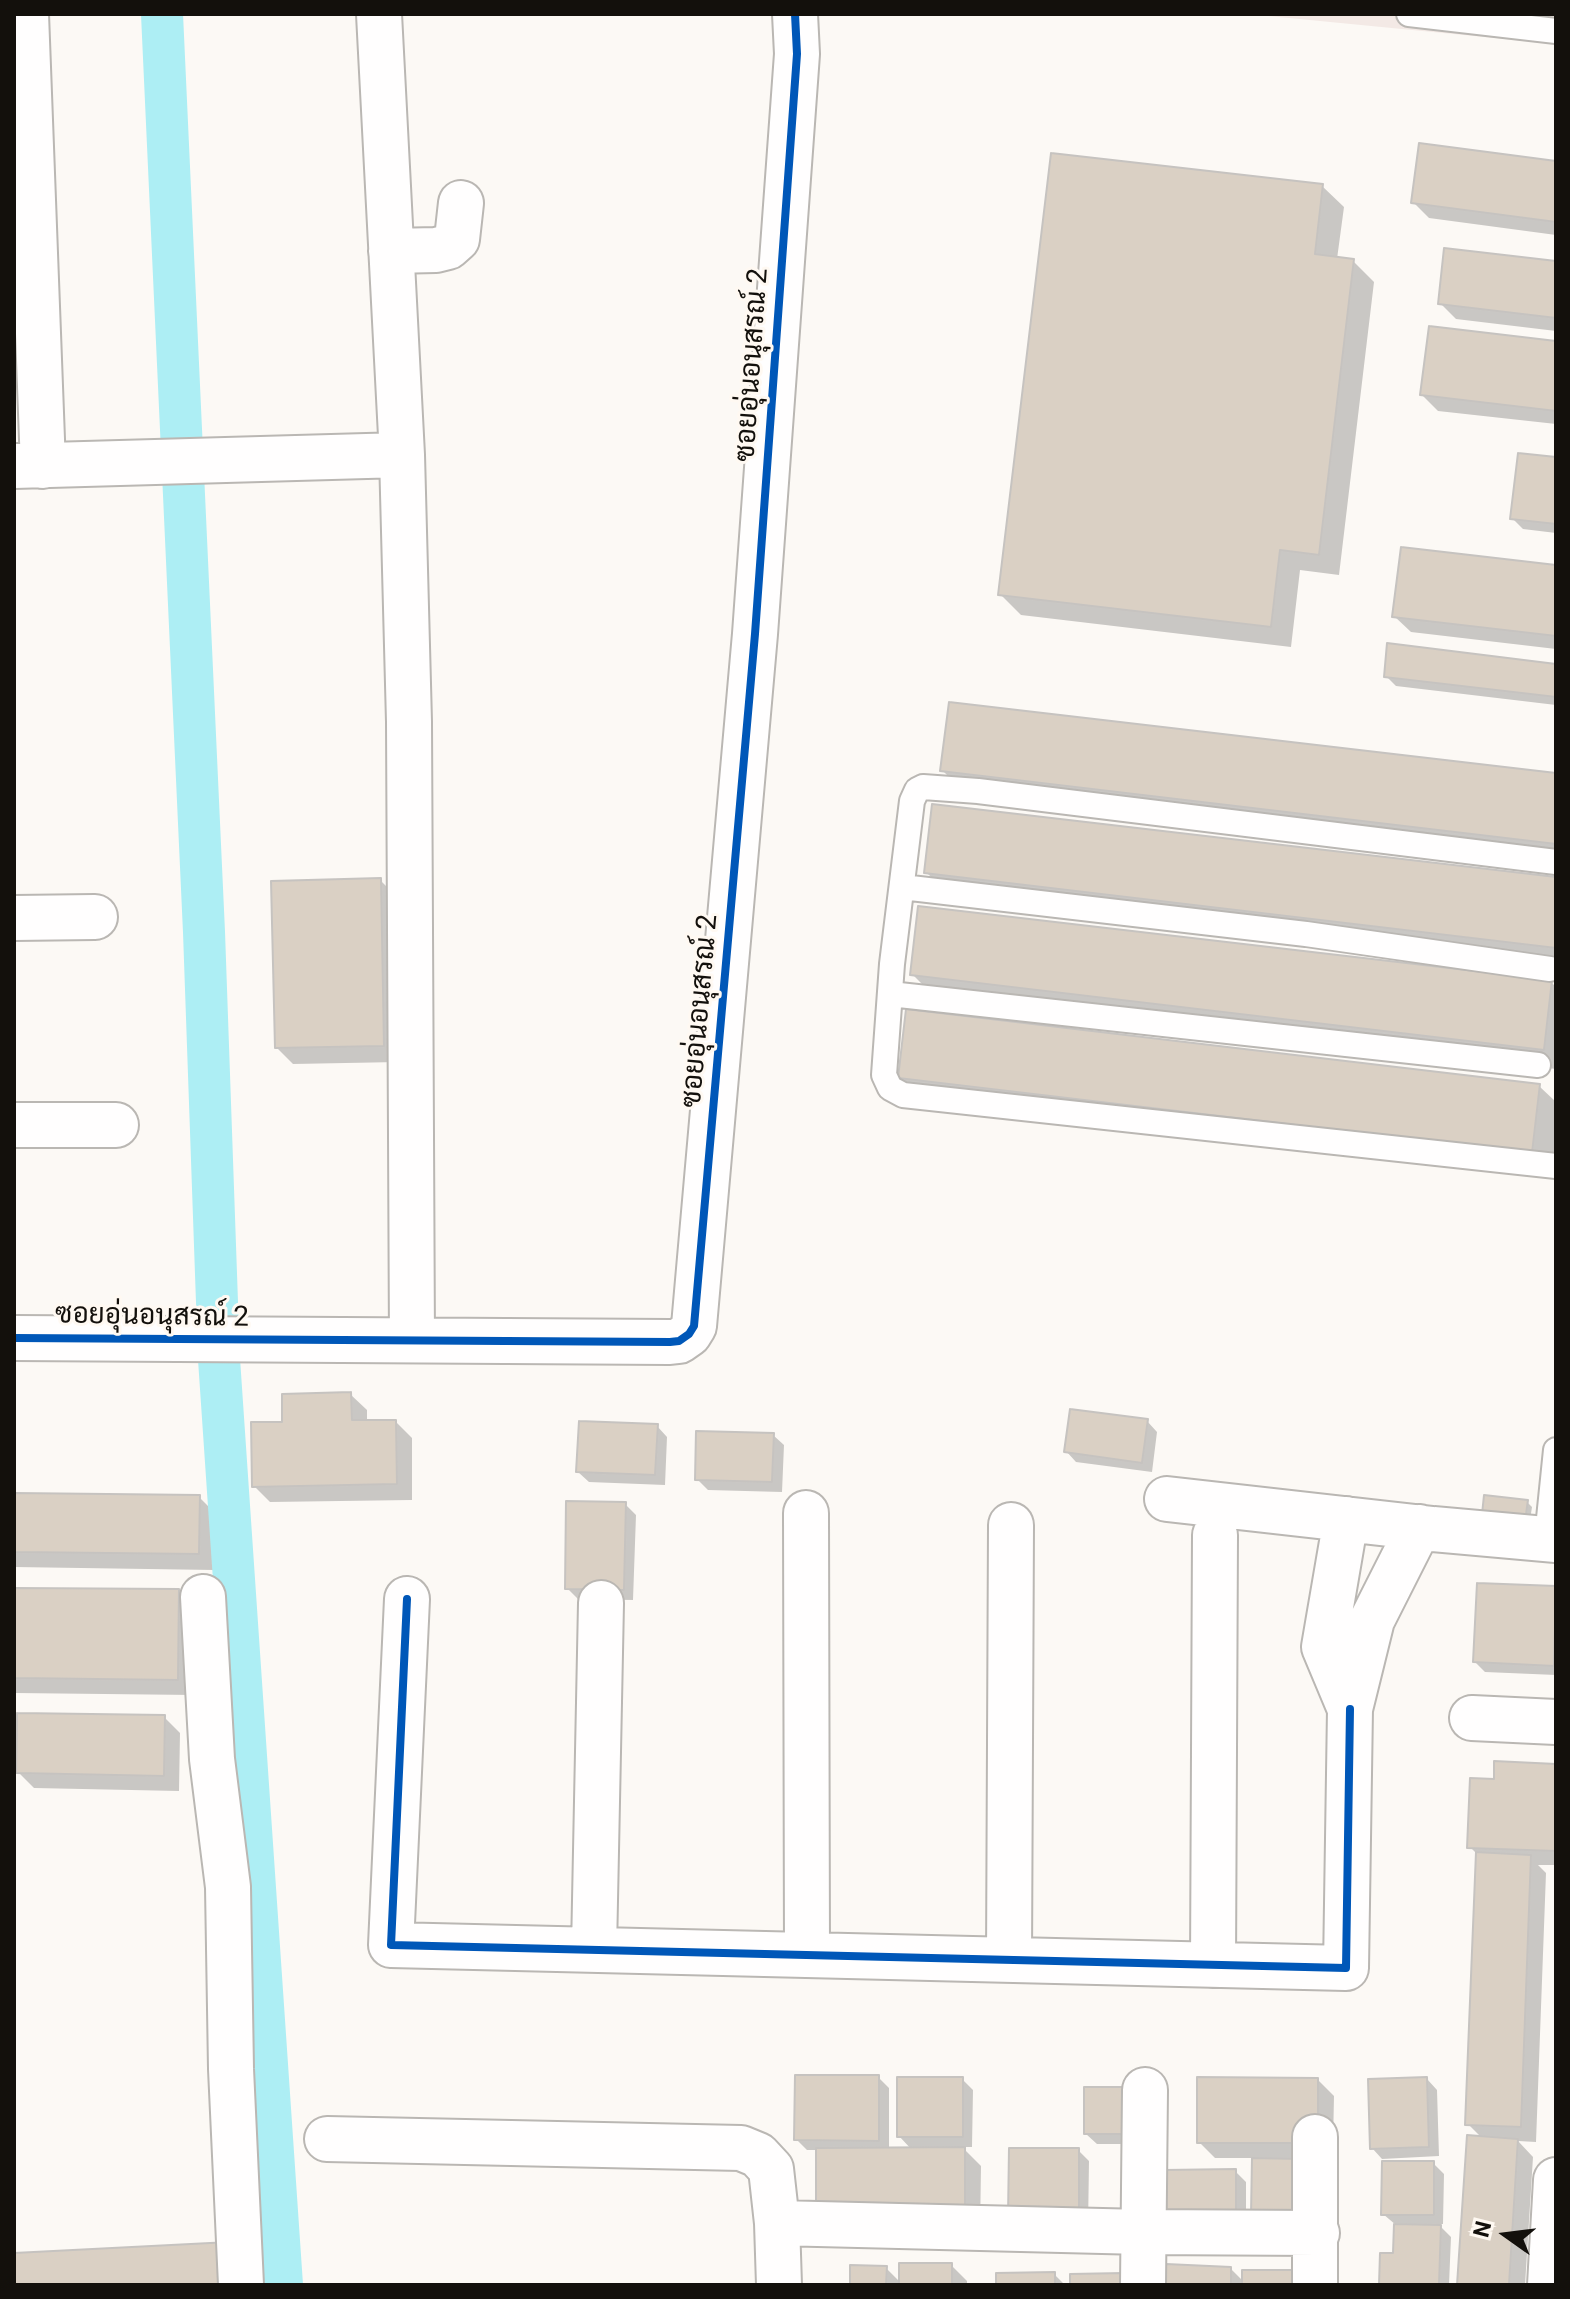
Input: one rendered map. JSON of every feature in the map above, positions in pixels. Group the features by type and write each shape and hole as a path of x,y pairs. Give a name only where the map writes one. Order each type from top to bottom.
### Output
{"street":[{"path":"26,14 29,466 402,455"},
{"path":"379,14 402,455 409,722 412,1340"},
{"name":"ซอยอุ่นอนุสรณ์ 2","path":"14,1338 670,1342 689,1334 694,1326 755,634 797,54 795,14"},
{"path":"391,251 448,247 457,239 461,203"},
{"path":"14,918 95,917"},
{"path":"14,1125 116,1125"},
{"path":"1167,1499 1551,1539"},
{"path":"806,1513 807,1955"},
{"path":"1346,1519 1324,1647 1350,1709"},
{"path":"1009,1960 1011,1525"},
{"path":"407,1599 391,1945 1346,1968 1350,1709 1372,1620 1419,1527"},
{"path":"1213,1965 1215,1535"},
{"path":"203,1597 212,1759 228,1887 231,2069 241,2285"},
{"path":"594,1950 601,1603"},
{"path":"1472,1718 1556,1722"},
{"path":"1143,2285 1145,2090"},
{"path":"1315,2137 1315,2285"},
{"path":"327,2139 741,2148 758,2155 771,2169 779,2285"},
{"path":"1550,2285 1556,2180"},
{"path":"777,2223 1317,2233"}],"lane":[{"path":"1409,14 1556,31"},
{"path":"1556,862 928,786 917,790 912,801 884,1075 890,1088 903,1095 1556,1166"},
{"path":"902,887 1306,934 1550,969"},
{"path":"890,994 1538,1065"},
{"path":"1551,1539 1556,1450"}],"shaded area":[{"path":"1248,14 1556,14 1556,44"}],"building":[{"path":"1419,143 1556,161 1556,222 1411,203"},
{"path":"1051,153 1323,184 1315,254 1354,259 1319,555 1280,550 1271,627 998,595"},
{"path":"1444,248 1556,261 1556,318 1438,304"},
{"path":"1429,326 1556,341 1556,411 1420,395"},
{"path":"1518,453 1556,457 1556,524 1510,519"},
{"path":"1401,547 1556,565 1556,636 1392,617"},
{"path":"1387,643 1556,664 1556,697 1384,677"},
{"path":"949,702 1556,773 1556,844 940,771"},
{"path":"932,804 1556,877 1556,948 924,873"},
{"path":"381,878 384,1046 275,1048 271,881"},
{"path":"918,906 1552,980 1544,1050 910,975"},
{"path":"906,1009 1540,1084 1532,1153 898,1078"},
{"path":"351,1392 352,1420 396,1420 397,1484 252,1487 251,1422 282,1422 282,1394"},
{"path":"1070,1409 1148,1419 1142,1463 1064,1452"},
{"path":"579,1421 658,1424 655,1475 576,1472"},
{"path":"696,1431 774,1433 772,1482 695,1480"},
{"path":"14,1493 200,1495 199,1554 14,1552"},
{"path":"1484,1495 1528,1500 1524,1529 1481,1524"},
{"path":"566,1501 626,1502 624,1590 565,1589"},
{"path":"1477,1583 1556,1586 1554,1666 1473,1662"},
{"path":"14,1588 179,1589 178,1680 14,1678"},
{"path":"17,1713 165,1715 164,1776 16,1773"},
{"path":"1494,1761 1556,1764 1556,1851 1467,1848 1470,1778 1494,1779"},
{"path":"1476,1852 1531,1855 1521,2127 1465,2125"},
{"path":"795,2075 879,2075 879,2141 794,2140"},
{"path":"897,2077 963,2077 963,2137 897,2137"},
{"path":"1197,2077 1318,2078 1318,2128 1297,2143 1197,2143"},
{"path":"1427,2077 1429,2147 1370,2149 1368,2079"},
{"path":"1084,2087 1133,2087 1133,2134 1084,2134"},
{"path":"1467,2135 1518,2139 1509,2285 1457,2285"},
{"path":"965,2147 965,2218 816,2219 816,2148"},
{"path":"1009,2148 1079,2148 1079,2218 1008,2217"},
{"path":"1252,2158 1303,2159 1302,2216 1251,2215"},
{"path":"1382,2161 1434,2161 1434,2215 1381,2215"},
{"path":"1236,2169 1236,2224 1165,2225 1165,2170"},
{"path":"1394,2224 1441,2225 1439,2285 1379,2285 1380,2253 1393,2253"},
{"path":"230,2242 232,2285 14,2285 14,2253"},
{"path":"899,2263 952,2263 952,2285 899,2285"},
{"path":"1166,2264 1231,2267 1231,2285 1166,2285"},
{"path":"850,2265 887,2266 886,2285 850,2285"},
{"path":"1242,2270 1297,2270 1297,2285 1242,2285"},
{"path":"1055,2272 1055,2285 996,2285 996,2273"},
{"path":"1124,2273 1124,2285 1070,2285 1070,2274"}],"waterway":[{"path":"162,14 204,932 219,1359 282,2285"}],"cycle path":[{"path":"14,1338 670,1342 679,1341 694,1326 755,634 797,54 795,14"},
{"path":"407,1599 391,1945 1346,1968 1350,1709"}]}
